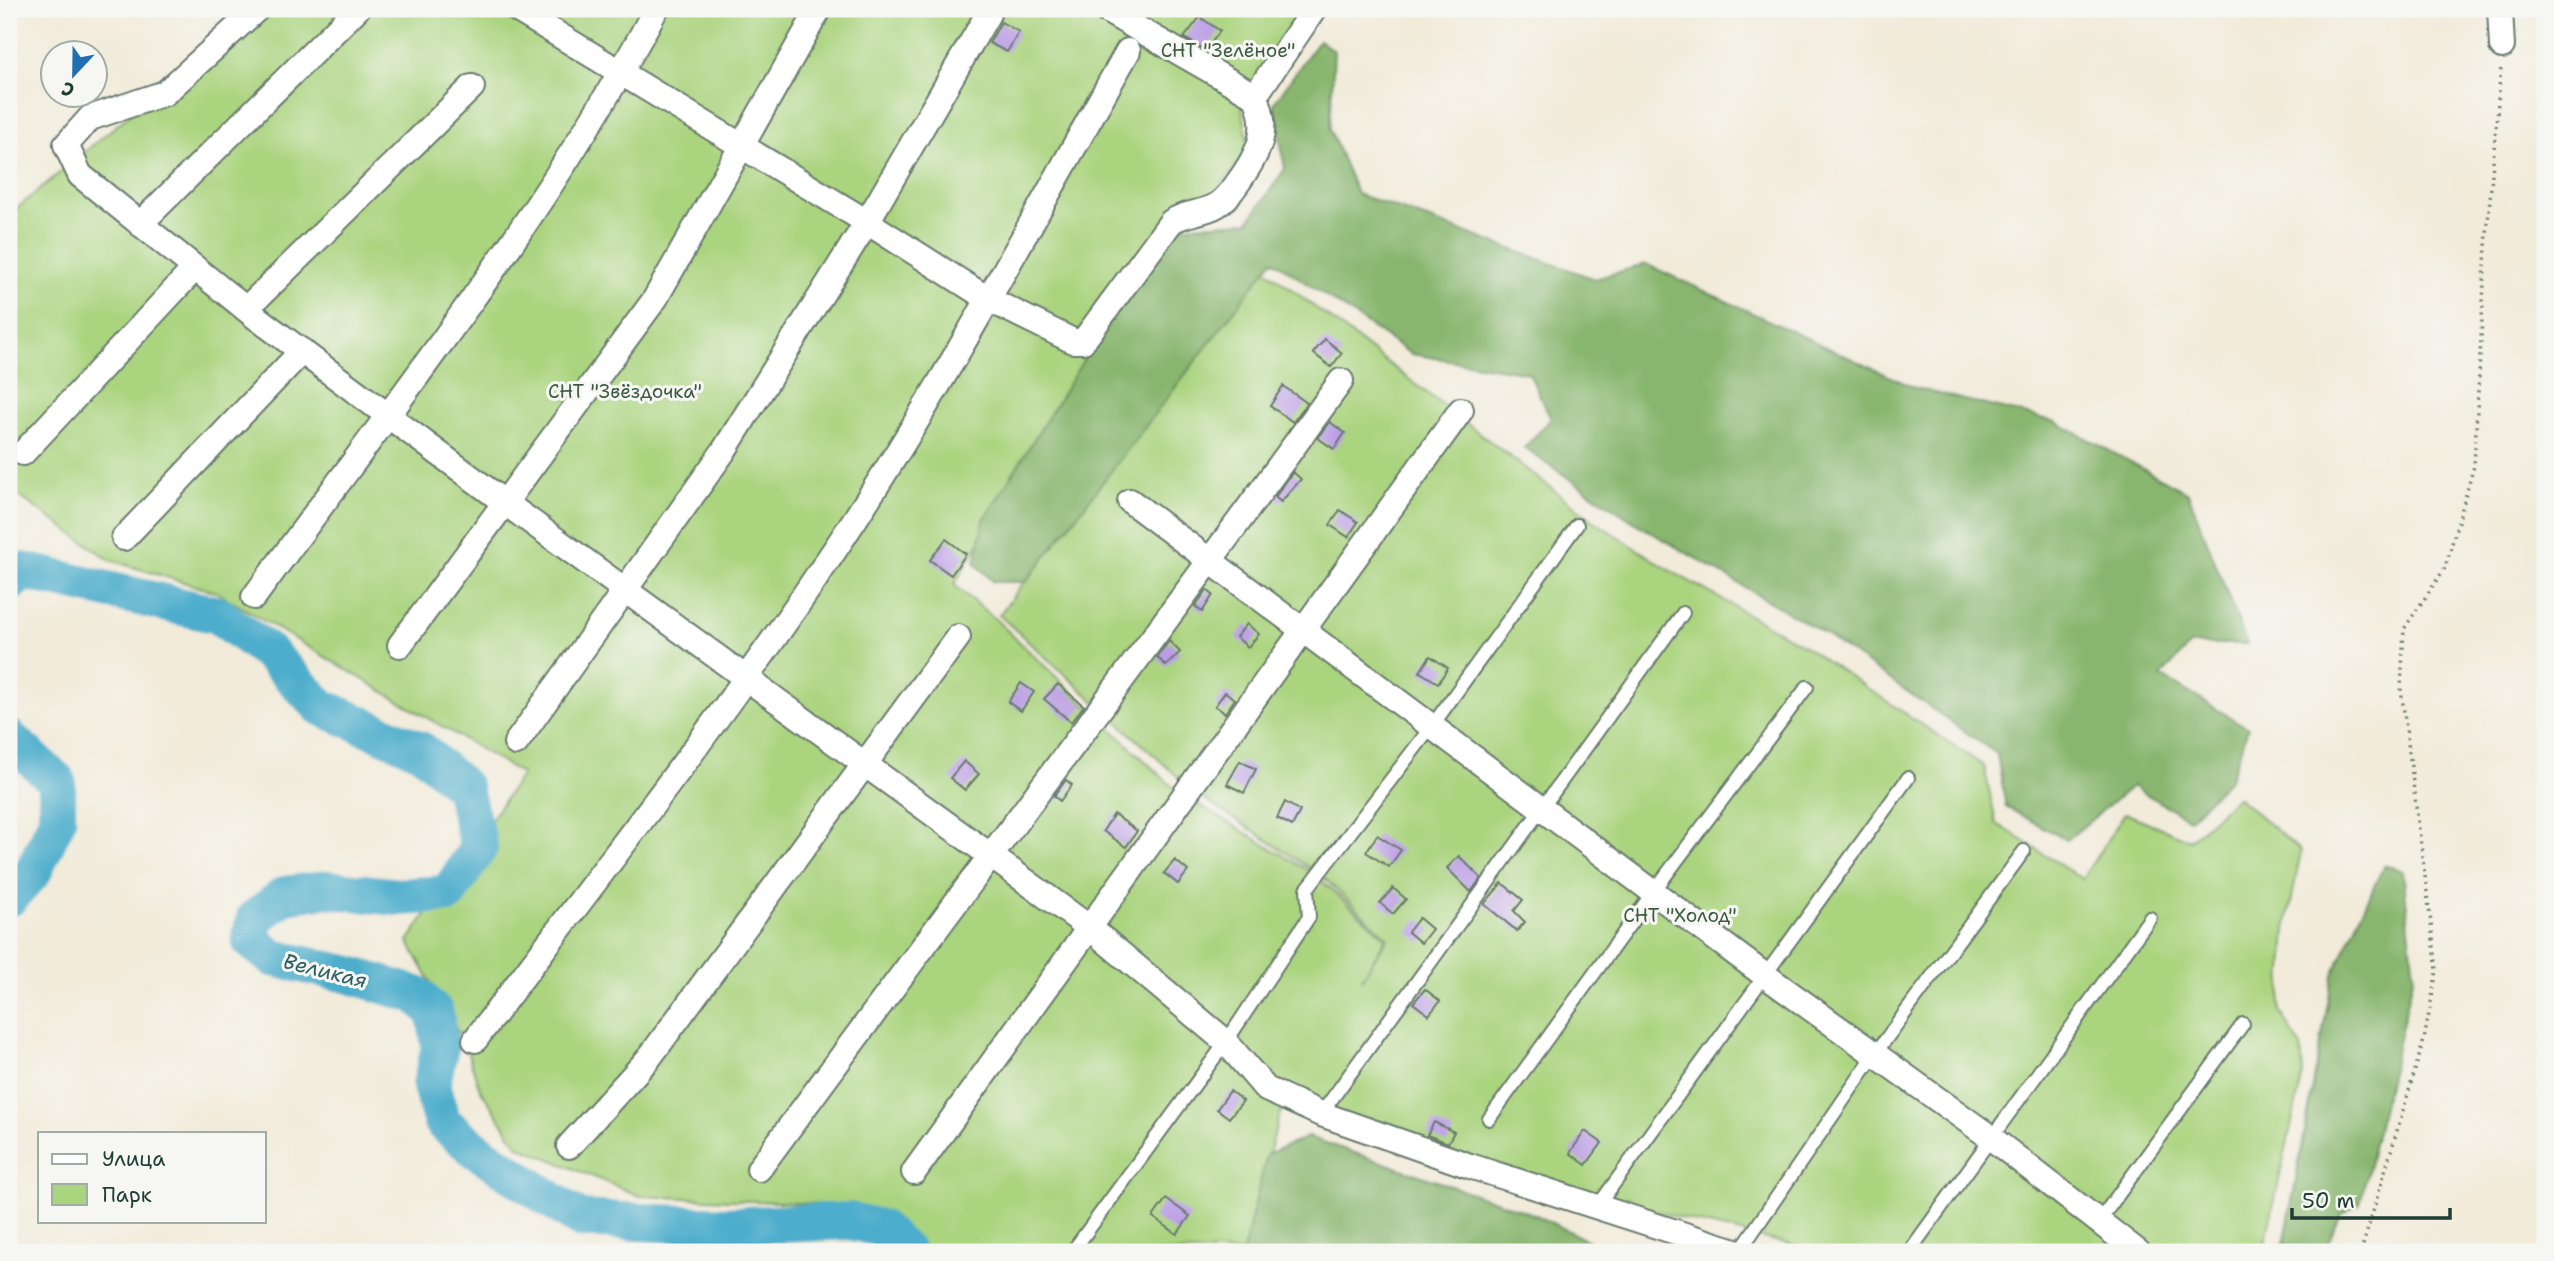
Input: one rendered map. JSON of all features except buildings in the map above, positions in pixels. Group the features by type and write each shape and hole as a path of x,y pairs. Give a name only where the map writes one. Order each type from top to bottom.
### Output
{"street":[{"path":"257,9 165,93 90,118 66,145 80,175 246,309 387,415 624,591 748,677 864,765 1090,928 1227,1042 1266,1090 1321,1114 1739,1252"},
{"path":"140,224 357,9"},
{"path":"516,9 867,222 988,299 1073,341 1083,341 1171,222 1181,215 1219,205 1255,159 1262,145 1262,110 1255,96 1104,9"},
{"path":"254,597 511,242 621,75 656,9"},
{"path":"400,645 655,299 819,9"},
{"path":"1255,96 1314,9"},
{"path":"2500,9 2502,46"},
{"path":"516,743 723,452 867,222 988,14"},
{"path":"475,1040 748,677 840,542 988,299 1128,51"},
{"path":"246,309 472,87"},
{"path":"23,453 195,268"},
{"path":"124,538 302,351"},
{"path":"759,1169 989,855 1212,561 1341,381"},
{"path":"914,1172 1461,410"},
{"path":"1130,500 1763,974 1990,1137 2138,1252"},
{"path":"569,1146 649,1058 958,637"}],"lane":[{"path":"1072,1252 1227,1042 1309,917 1307,889 1432,726 1577,525"},
{"path":"1321,1114 1544,809 1683,613"},
{"path":"1489,1119 1654,891 1807,687"},
{"path":"1597,1207 1763,974 1908,778"},
{"path":"1739,1252 1875,1054 2024,851"},
{"path":"1909,1252 2150,918"},
{"path":"2099,1221 2243,1024"}],"path":[{"path":"2361,1252 2424,1040 2437,970 2401,689 2404,629 2445,568 2474,466 2486,246 2502,46"}],"green space":[{"name":"СНТ \"Звёздочка\"","path":"256,9 1301,9 1242,106 1249,149 1204,207 1182,201 954,585 995,619 1179,793 1314,874 1386,938 1361,980 1388,938 1323,877 1197,794 999,615 1265,269 1594,521 1666,568 1804,646 1984,766 1996,823 2082,879 2125,813 2190,840 2237,797 2301,851 2286,929 2280,1011 2301,1047 2303,1073 2263,1252 1823,1252 1687,1220 1411,1141 1290,1095 1279,1116 1243,1252 918,1252 915,1244 866,1206 640,1196 518,1146 480,1089 465,1045 408,941 522,774 216,592 110,560 9,489 9,215"},
{"path":"1319,40 1334,51 1330,130 1357,194 1595,279 1646,264 1915,388 2056,422 2188,493 2247,644 2191,644 2161,676 2248,728 2230,779 2189,819 2132,786 2067,840 2006,807 1997,754 1820,631 1637,524 1524,448 1551,419 1529,373 1411,354 1273,260 1026,582 993,582 975,563 984,520 1107,322 1179,226 1248,222 1285,169 1274,103"},
{"path":"2384,865 2403,871 2414,975 2360,1203 2341,1214 2324,1252 2280,1252 2285,1240 2333,975"},
{"path":"1308,1137 1536,1215 1610,1252 1243,1252 1267,1154"}],"waterway":[{"name":"Великая","path":"9,584 24,571 218,615 268,652 321,707 422,751 463,787 479,847 448,894 398,897 326,889 285,895 255,918 250,940 273,958 347,974 417,995 435,1013 440,1047 431,1086 442,1122 476,1150 580,1219 722,1226 850,1221 880,1228 906,1252"},
{"name":"Великая","path":"9,738 57,781 57,820 33,872 9,898"}],"park label":[{"name":"СНТ \"Зелёное\"","path":"1228,50"},
{"name":"СНТ \"Холод\"","path":"1680,915"}]}
